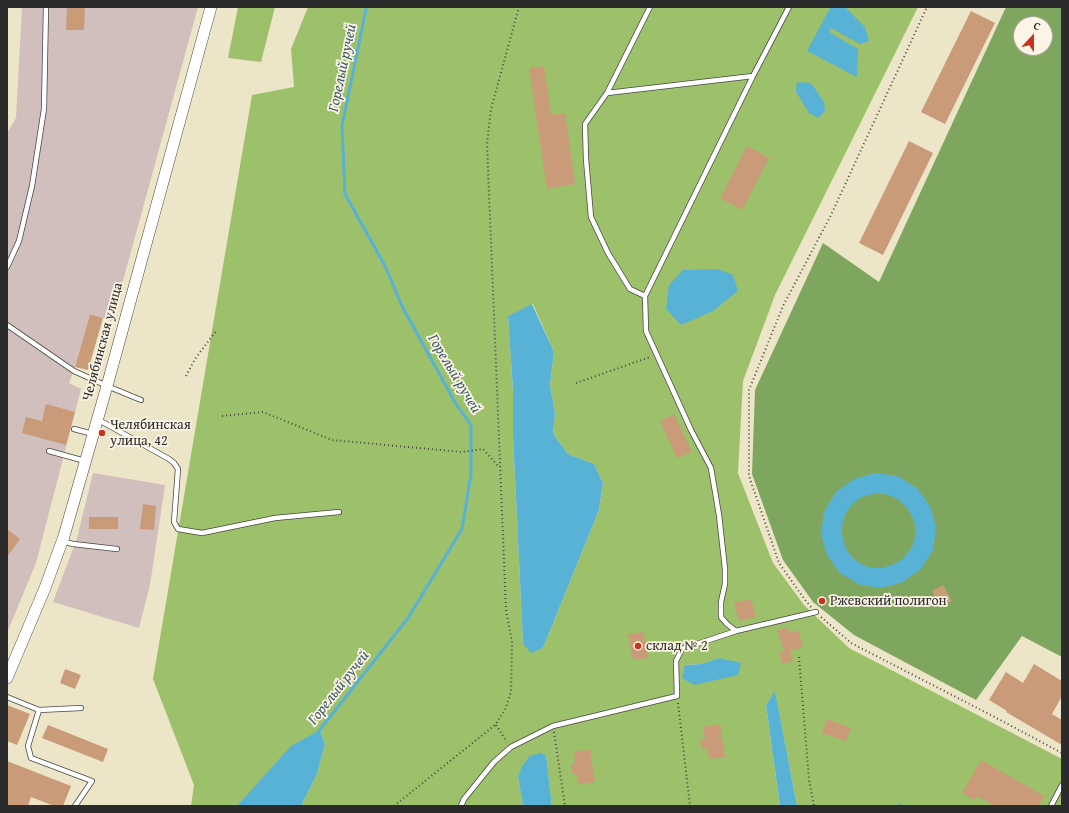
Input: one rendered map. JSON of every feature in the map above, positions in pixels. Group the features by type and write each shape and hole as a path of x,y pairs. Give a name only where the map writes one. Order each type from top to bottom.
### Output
{"street":[{"name":"Челябинская улица","path":"7,678 45,588 62,541 107,386 211,7"}],"lane":[{"path":"7,267 19,241 32,186 44,109 46,7"},
{"path":"645,296 630,288 608,253 591,217 586,159 585,124 607,93 650,7"},
{"path":"736,631 721,617 721,602 725,584 725,569 719,515 711,468 691,430 646,331 645,296 753,76 789,7"},
{"path":"607,93 753,76"},
{"path":"7,325 74,370 141,400"},
{"path":"97,419 174,463 178,469 174,522 178,529 202,533 275,518 339,512"},
{"path":"74,429 93,434"},
{"path":"49,451 86,461"},
{"path":"62,541 73,544 117,549"},
{"path":"461,806 464,799 494,762 511,748 553,726 677,696 676,661 682,649 736,631 816,612"},
{"path":"7,697 39,710 81,708"},
{"path":"39,710 28,746 32,758 92,781 75,806"},
{"path":"1051,806 1062,784"}],"path":[{"path":"394,806 495,725 505,710 511,692 512,642 506,610 487,144 491,109 519,7"},
{"path":"927,7 831,215 783,306 749,390 749,476 779,563 805,600 816,612 851,643 990,714 1062,753"},
{"path":"186,376 195,359 216,331"},
{"path":"576,383 657,355"},
{"path":"222,416 263,412 332,440 462,452 483,449 500,468"},
{"path":"799,657 809,780 814,806"},
{"path":"677,696 690,806"},
{"path":"495,725 511,748"},
{"path":"553,726 565,806"}],"shaded area":[{"path":"22,7 198,7 112,321 90,314 69,383 81,389 36,563 7,633 7,133 16,118"},
{"path":"93,473 165,485 150,585 139,628 53,602 77,538"}],"green space":[{"path":"238,7 275,7 261,62 228,58"},
{"path":"308,7 918,7 775,295 743,381 738,473 773,563 804,605 849,648 1062,759 1062,806 797,806 775,692 766,705 780,806 552,806 546,755 518,777 523,806 301,806 317,774 325,744 320,730 237,806 191,806 194,785 153,679 252,95 294,87 291,49","holes":["533,304 554,352 550,385 555,414 553,434 568,454 594,464 603,483 599,510 543,648 523,644 513,436 513,390 508,316","719,658 738,675 685,665 702,664"]},
{"path":"1006,7 1062,7 1062,657 1022,636 976,700 854,635 813,602 783,560 752,474 755,390 823,243 879,282"}],"water":[{"path":"845,7 865,27 869,41 860,44 831,28 829,32 858,49 857,77 807,51 830,8"},
{"path":"797,82 811,83 824,102 825,111 818,118 809,113 796,92"},
{"path":"717,269 733,275 738,291 713,311 681,325 666,309 669,285 683,270"},
{"path":"532,304 554,352 550,385 555,414 553,434 568,454 594,464 603,483 599,510 543,648 531,653 523,644 513,436 513,390 508,316"},
{"path":"875,473 897,476 917,488 930,506 936,527 933,550 921,569 903,582 882,588 860,585 840,573 827,555 821,534 824,512 836,492 854,479","holes":["876,493 889,495 903,504 912,516 915,529 913,544 907,555 897,563 881,568 867,566 856,561 848,552 843,541 842,529 845,517 851,506 862,497"]},
{"path":"719,658 741,663 738,675 694,685 682,678 685,665 702,664"},
{"path":"775,691 797,806 780,806 766,705"},
{"path":"320,730 325,744 317,774 301,806 237,806 291,746"},
{"path":"540,753 546,755 552,806 523,806 518,777 522,766 530,756"}],"building":[{"path":"67,7 85,7 84,30 66,30"},
{"path":"971,11 995,23 945,124 921,112"},
{"path":"544,66 551,115 565,113 575,184 547,189 529,68"},
{"path":"909,141 933,153 883,255 859,243"},
{"path":"747,146 769,158 742,210 720,198"},
{"path":"90,314 103,318 88,370 75,367"},
{"path":"46,404 75,412 66,445 22,433 26,417 42,421"},
{"path":"674,414 692,452 677,458 660,421"},
{"path":"143,504 156,506 154,530 140,529"},
{"path":"89,517 118,517 118,529 89,529"},
{"path":"7,529 20,539 7,557"},
{"path":"943,585 952,601 941,608 932,591"},
{"path":"751,599 756,617 739,621 734,603"},
{"path":"787,627 789,633 798,630 803,647 790,651 793,661 782,664 779,653 784,651 777,630"},
{"name":"склад № 2","path":"643,632 648,658 633,660 628,634"},
{"path":"1034,664 1062,681 1062,696 1052,714 1062,720 1062,745 1006,712 1007,711 989,700 1006,672 1023,683"},
{"path":"65,669 81,675 75,689 60,683"},
{"path":"7,705 30,714 17,745 7,741"},
{"path":"827,719 851,728 846,741 822,733"},
{"path":"720,724 725,757 709,759 707,748 702,749 700,740 705,739 703,727"},
{"path":"48,725 108,749 103,762 42,738"},
{"path":"590,749 595,782 578,784 576,773 572,774 571,764 575,763 574,752"},
{"path":"981,760 1044,796 1039,806 995,806 977,796 974,800 962,793"},
{"path":"7,761 71,786 63,806 54,806 31,797 28,806 7,806"}],"waterway":[{"name":"Горелый ручей","path":"318,732 408,618 462,529 471,474 471,425 456,404 403,308 385,266 345,194 342,126 367,7"}],"place":[{"name":"Челябинская улица, 42","path":"102,433"},
{"name":"Ржевский полигон","path":"822,601"},
{"name":"склад № 2","path":"638,646"}]}
